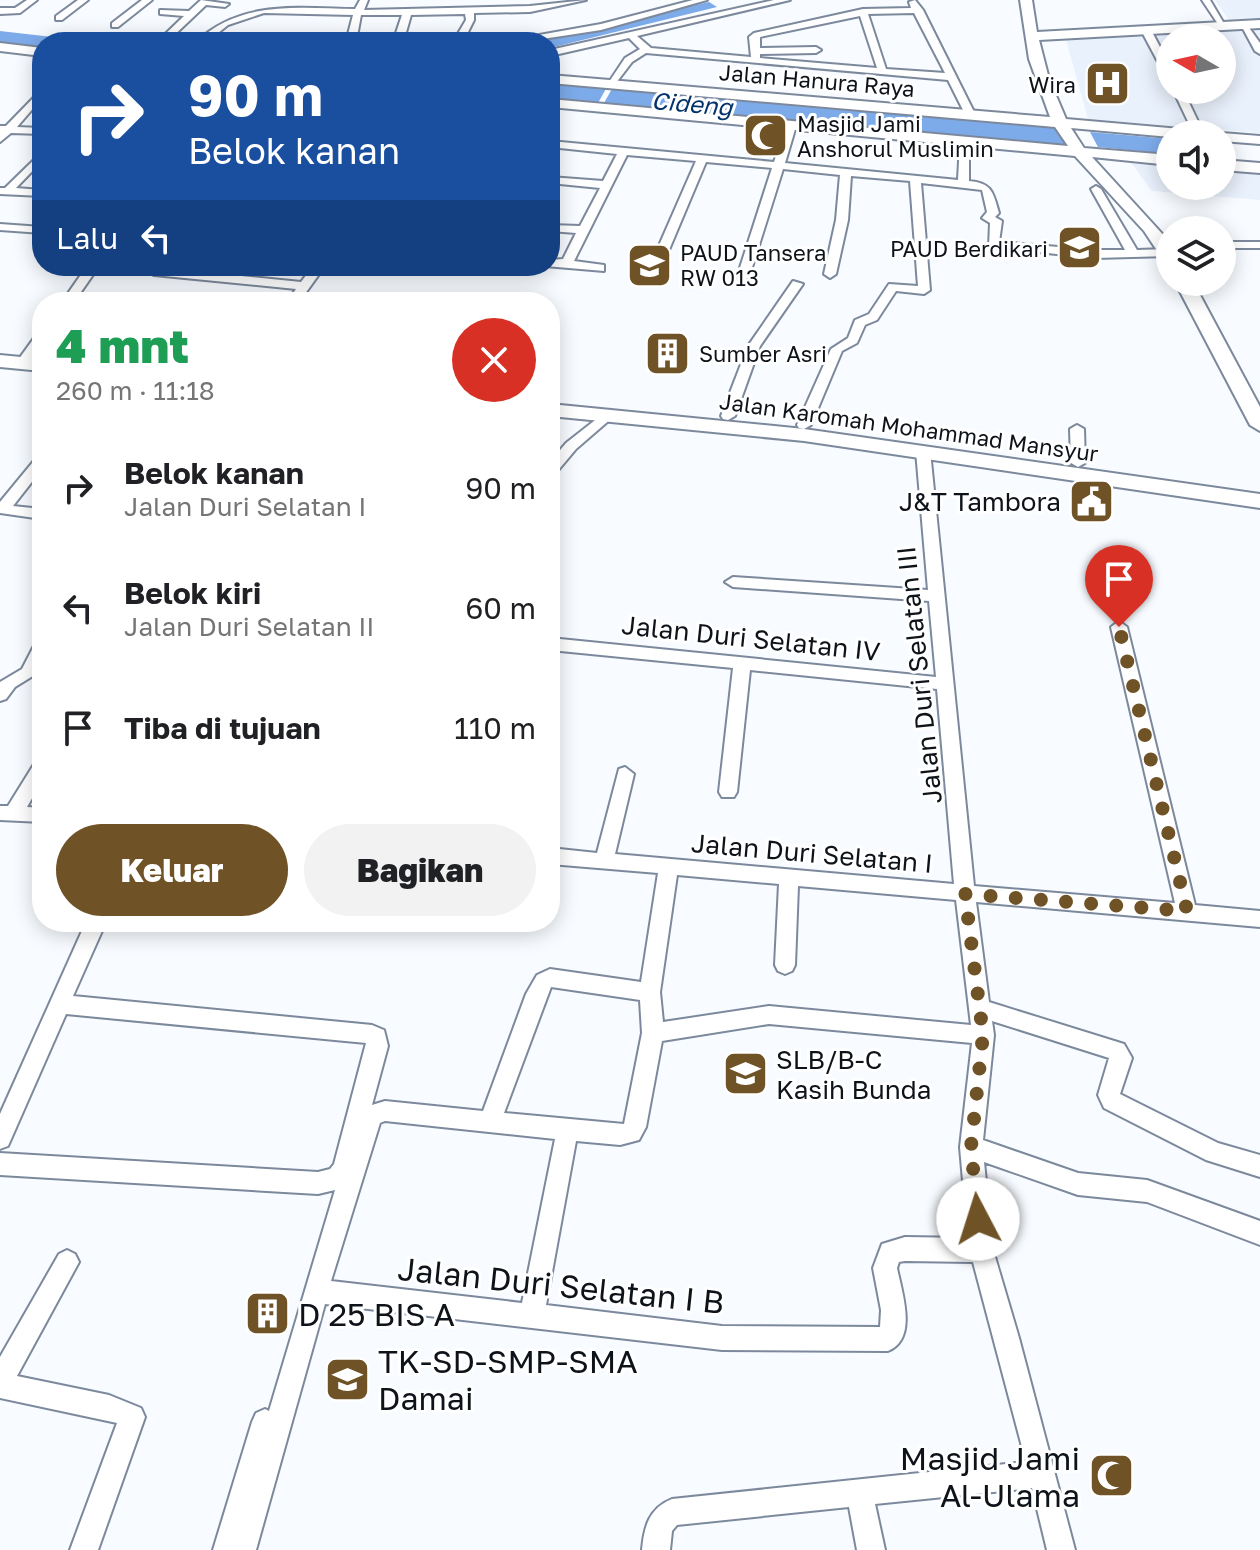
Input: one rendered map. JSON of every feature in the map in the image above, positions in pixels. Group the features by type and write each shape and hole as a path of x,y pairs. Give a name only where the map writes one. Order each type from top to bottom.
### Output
{"main road":[{"path":"1026,0 1053,75 1075,116 1086,149 1119,194 1156,234"},
{"path":"1036,0 1037,62 1062,124 1156,234"},
{"path":"1236,25 1260,24"},
{"path":"1038,36 1156,29"},
{"path":"0,47 32,51"},
{"name":"Jalan Hanura Raya","path":"560,80 1062,124 1075,116 1156,128"},
{"path":"560,104 965,142 1086,149 1156,158"},
{"path":"1236,138 1260,140"},
{"path":"1236,166 1260,168"},
{"path":"1191,296 1260,425"},
{"path":"1207,296 1260,391"},
{"path":"0,361 32,364"},
{"path":"0,371 32,373"},
{"name":"Jalan Karomah Mohammad Mansyur","path":"560,400 804,425 1260,501"},
{"name":"Jalan Karomah Mohammad Mansyur","path":"560,411 870,438"},
{"name":"Jalan Karomah Mohammad Mansyur","path":"923,446 1078,463 1260,490"}],"street":[{"path":"0,11 17,11 33,0"},
{"path":"59,18 84,0"},
{"path":"115,25 148,0"},
{"path":"320,11 326,0"},
{"path":"352,32 364,0"},
{"path":"439,10 443,0"},
{"path":"214,32 225,23 255,11 407,13 582,0"},
{"path":"540,32 601,27 703,0"},
{"path":"560,51 786,0"},
{"path":"911,0 919,10 971,116"},
{"path":"1206,0 1222,24"},
{"path":"172,32 205,1 225,4"},
{"path":"528,4 528,32"},
{"path":"463,32 470,20 469,10"},
{"path":"756,56 754,37 757,35 863,12 919,10"},
{"path":"163,12 190,14"},
{"path":"863,12 883,73"},
{"path":"401,32 407,13"},
{"path":"1245,25 1260,51"},
{"path":"1146,30 1156,49"},
{"path":"632,36 645,50"},
{"path":"756,56 815,45 818,67"},
{"path":"612,85 628,60 645,50 756,56 818,67 952,77"},
{"path":"0,139 4,129 32,104"},
{"path":"743,277 791,126"},
{"path":"4,129 32,130"},
{"path":"963,183 965,142"},
{"path":"560,145 985,186 993,213 988,218 996,220 994,259"},
{"path":"566,264 624,151"},
{"path":"660,257 702,159"},
{"path":"4,191 32,164"},
{"path":"830,274 842,220 846,173"},
{"path":"804,425 837,349 851,345 857,338 859,323 873,317 893,287 924,290 915,180"},
{"path":"560,181 606,185"},
{"path":"4,191 32,192"},
{"path":"1119,194 1097,192 1133,254"},
{"path":"0,227 32,229"},
{"path":"560,229 582,230"},
{"path":"993,245 1095,254 1133,254 1156,250"},
{"path":"1236,245 1260,245"},
{"path":"560,264 600,268"},
{"path":"203,276 302,286"},
{"path":"299,292 310,276"},
{"path":"728,416 754,346 797,284"},
{"path":"560,459 608,414"},
{"path":"1077,429 1078,463"},
{"name":"Jalan Duri Selatan III","path":"923,446 965,894 983,1035 971,1147 981,1250 1007,1338 1061,1550"},
{"path":"1,508 32,472"},
{"path":"1,508 32,513"},
{"path":"733,582 937,596"},
{"path":"1119,627 1187,911"},
{"name":"Jalan Duri Selatan IV","path":"560,645 947,684"},
{"path":"728,792 742,663"},
{"path":"0,695 12,679 25,676 32,665"},
{"path":"604,861 625,774"},
{"path":"6,814 32,779"},
{"path":"6,814 32,815"},
{"name":"Jalan Duri Selatan I","path":"560,857 1260,919"},
{"path":"242,1550 316,1291 371,1116 385,1111 568,1127 620,1135 631,1133 635,1127 653,1033 650,992 669,866"},
{"path":"785,965 789,877"},
{"path":"0,1139 92,932"},
{"path":"490,1122 536,994 544,981 550,978 650,992"},
{"path":"0,1164 318,1183 336,1179 344,1170 377,1046 377,1037 372,1034 60,1004"},
{"path":"980,1008 1116,1051 1121,1058 1109,1095 1112,1101 1214,1152 1260,1166"},
{"path":"653,1033 769,1015 983,1035"},
{"path":"531,1318 568,1127"},
{"path":"971,1147 1078,1184 1147,1191 1260,1233"},
{"name":"Jalan Duri Selatan I B","path":"316,1291 722,1338 888,1339 892,1335 893,1310 885,1268 890,1252 905,1249 981,1250"},
{"path":"67,1262 0,1383 99,1404 132,1417 84,1550"},
{"path":"227,1550 265,1422"},
{"path":"656,1550 657,1529 663,1518 672,1512 1040,1474"},
{"path":"859,1492 871,1550"}],"shaded area":[{"path":"1215,0 1260,0 1260,19 1229,20"},
{"path":"1260,25 1260,133 1236,131 1236,120 1156,120 1156,125 1088,119 1065,36 1156,31 1156,104 1236,104 1236,26"},
{"path":"1127,157 1156,160 1156,191 1152,191"},
{"path":"1236,167 1260,170 1260,200 1236,198"}],"water":[{"name":"Cideng","path":"709,2 717,7 560,46 560,36"},
{"path":"0,31 32,35 32,46 0,43"},
{"path":"560,83 607,87 598,103 560,100"},
{"path":"613,87 1057,125 1067,145 604,103"},
{"path":"1090,132 1156,138 1156,153 1098,147"}],"place":[{"name":"Wira","path":"1107,84"},
{"name":"Masjid Jami Anshorul Muslimin","path":"766,136"},
{"name":"PAUD Berdikari","path":"1079,248"},
{"name":"PAUD Tansera RW 013","path":"649,265"},
{"name":"Sumber Asri","path":"668,353"},
{"name":"J&T Tambora","path":"1092,501"},
{"name":"SLB/B-C Kasih Bunda","path":"745,1074"},
{"name":"D 25 BIS A","path":"267,1314"},
{"name":"TK-SD-SMP-SMA Damai","path":"347,1379"},
{"name":"Masjid Jami Al-Ulama","path":"1111,1476"}],"route":[{"path":"978,1219 971,1147 983,1035 965,894 1187,911 1119,627"}]}
